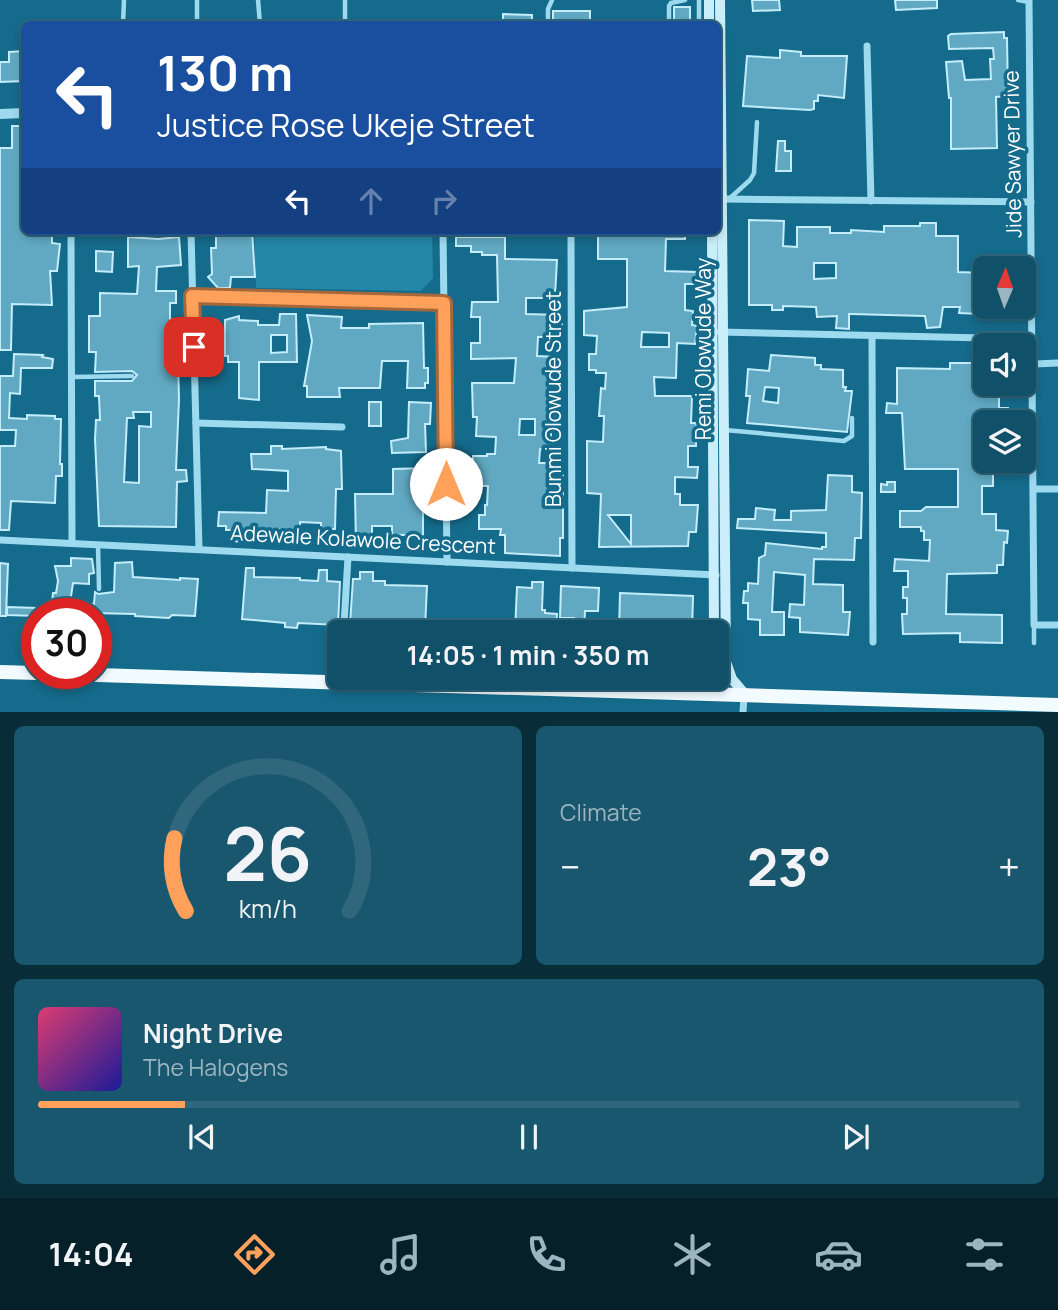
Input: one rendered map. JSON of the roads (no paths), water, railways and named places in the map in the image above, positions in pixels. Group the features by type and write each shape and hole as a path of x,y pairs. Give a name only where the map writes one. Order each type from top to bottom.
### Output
{"highway":[{"path":"0,672 21,673"},
{"path":"112,675 1058,705"}],"main road":[{"path":"709,0 709,21"},
{"name":"Remi Olowude Way","path":"720,0 721,21"},
{"name":"Remi Olowude Way","path":"721,33 726,199 718,332 720,575 726,662 732,680 744,694"},
{"name":"Remi Olowude Way","path":"712,235 724,430 720,575 715,620"}],"street":[{"name":"Jide Sawyer Drive","path":"1029,1 1033,333"},
{"path":"867,46 871,201"},
{"path":"0,114 21,114"},
{"path":"726,199 1031,202"},
{"path":"71,235 72,543"},
{"path":"191,235 199,550"},
{"path":"443,235 447,562"},
{"name":"Bunmi Olowude Street","path":"571,235 572,568"},
{"path":"192,296 444,303"},
{"path":"718,332 973,338"},
{"path":"872,336 873,642"},
{"path":"1036,364 1058,363"},
{"name":"Jide Sawyer Drive","path":"1034,396 1034,625"},
{"path":"196,423 342,427"},
{"path":"1034,489 1058,489"},
{"name":"Adewale Kolawole Crescent","path":"0,540 720,575"},
{"path":"344,620 348,557"},
{"path":"1034,625 1058,625"},
{"path":"743,712 744,694"}],"lane":[{"path":"123,21 124,0"},
{"path":"197,0 197,21"},
{"path":"258,0 260,21"},
{"path":"345,0 345,21"},
{"path":"548,21 548,9 552,0"},
{"path":"669,21 671,3 685,0"},
{"path":"699,0 699,21"},
{"path":"1018,0 1029,1"},
{"path":"726,199 750,180 754,173 757,122"},
{"path":"72,377 132,376"},
{"path":"724,430 845,440 852,436 852,418"},
{"path":"98,545 99,589"},
{"name":"Jide Sawyer Drive","path":"1034,625 1034,643"}]}
